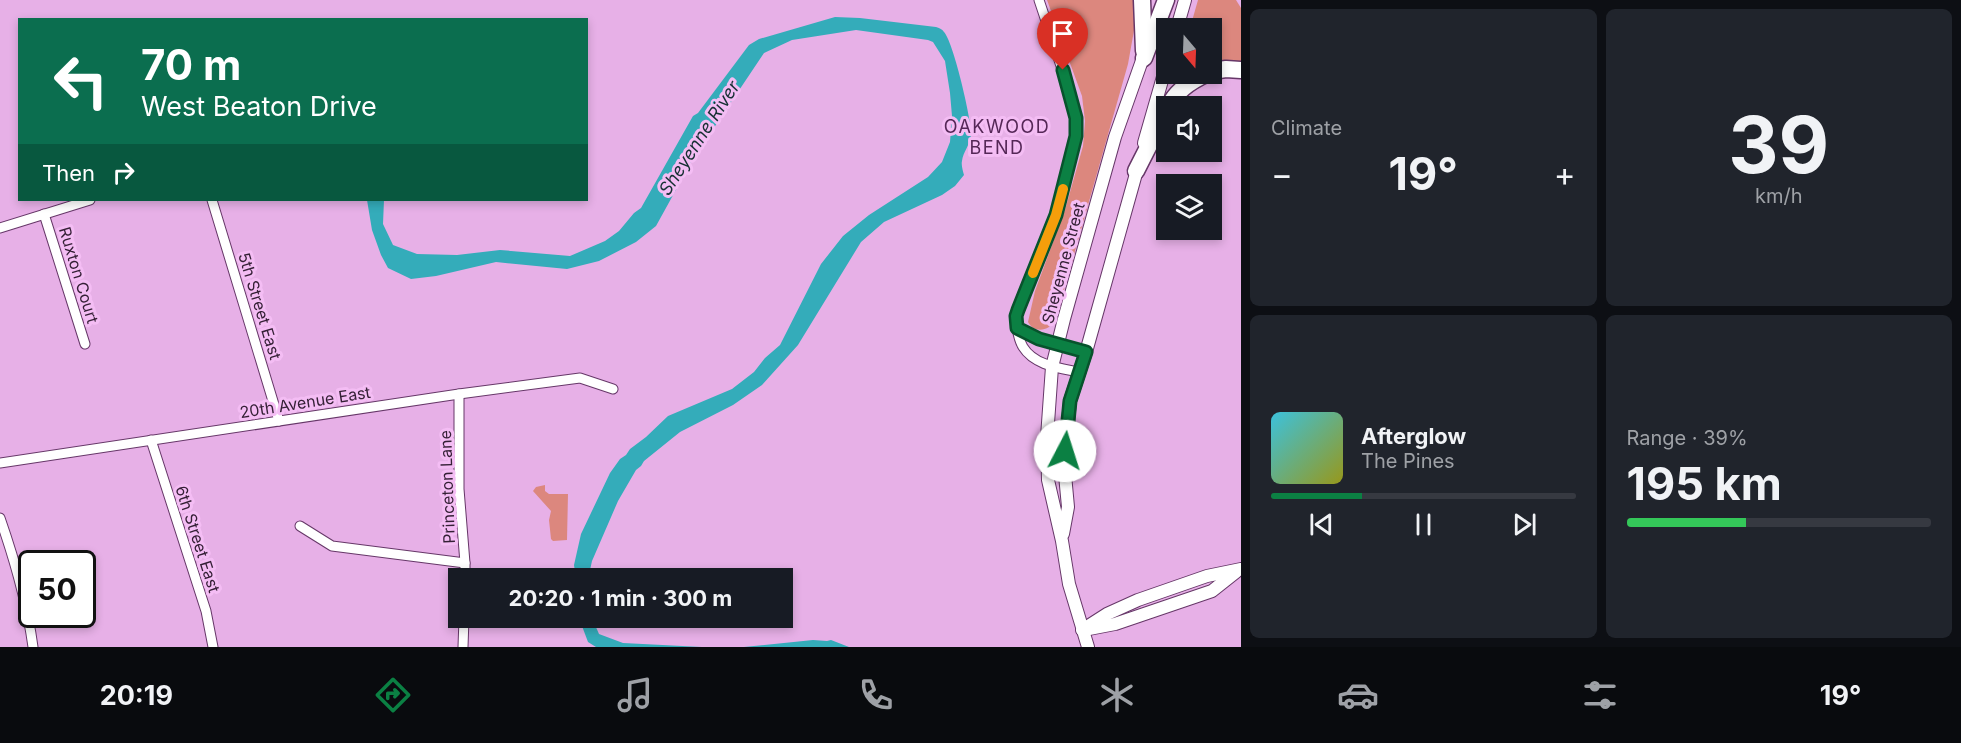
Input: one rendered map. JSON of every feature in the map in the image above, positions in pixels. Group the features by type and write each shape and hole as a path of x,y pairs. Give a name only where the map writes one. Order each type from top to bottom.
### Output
{"highway":[{"path":"1142,0 1144,58"},
{"path":"1144,58 1166,0"},
{"path":"1222,70 1241,69"},
{"path":"1176,96 1188,84"},
{"path":"1136,171 1156,132"}],"main road":[{"name":"Sheyenne Street","path":"1088,647 1069,584 1048,480 1047,437 1052,367 1115,137 1144,58 1157,0"},
{"path":"1180,18 1185,0"},
{"name":"Sheyenne Street","path":"1062,541 1068,507 1064,464 1070,401 1086,352 1161,84"},
{"path":"1082,630 1115,624 1212,591 1240,569"}],"street":[{"path":"1039,0 1073,102 1076,136 1056,215 1016,316 1017,328 1023,347 1034,359 1052,367 1078,372"},
{"path":"0,228 87,201"},
{"name":"5th Street East","path":"212,201 279,421"},
{"name":"Ruxton Court","path":"44,214 85,344"},
{"path":"1017,328 1039,339 1086,352"},
{"name":"20th Avenue East","path":"0,463 580,378 613,389"},
{"name":"Princeton Lane","path":"459,394 459,489 465,568"},
{"name":"6th Street East","path":"151,440 206,611 213,647"},
{"path":"0,518 19,575 33,647"},
{"path":"300,526 332,546 465,563"},
{"path":"463,647 464,628"}],"shaded area":[{"path":"1047,0 1137,0 1138,8 1128,64 1058,311 1049,327 1040,330 1032,327 1028,322 1035,291 1065,210 1083,146 1085,121 1082,96"},
{"path":"1198,0 1236,0 1241,8 1241,63 1222,64 1222,18 1193,18"},
{"path":"545,485 545,491 549,494 568,494 567,540 553,541 551,539 549,520 551,511 533,491 536,487"}],"water":[{"name":"Sheyenne River","path":"835,17 860,18 940,29 948,38 957,65 970,127 971,135 962,163 964,175 955,186 942,195 884,222 861,242 798,345 762,385 733,405 680,432 644,461 636,470 618,501 590,568 574,568 581,534 610,473 620,459 668,416 732,389 754,372 780,345 821,264 843,236 869,215 928,177 942,162 950,142 952,116 945,61 933,42 928,40 856,30 792,40 764,53 693,159 656,226 636,242 599,261 567,269 496,262 436,276 411,279 388,268 372,230 367,201 384,201 383,224 393,245 417,254 457,255 500,250 570,256 605,241 619,231 641,208 693,116 698,113 749,45 759,39"},
{"path":"583,628 596,628 599,634 623,643 702,647 596,647 588,642"},
{"path":"831,640 849,647 744,647"}],"slow traffic":[{"path":"1033,273 1056,215 1063,189"}],"district":[{"name":"OAKWOOD BEND","path":"997,136"}],"route":[{"path":"1063,70 1073,102 1076,136 1056,215 1018,310 1016,323 1017,328 1039,339 1086,352 1070,401 1065,451"}]}
